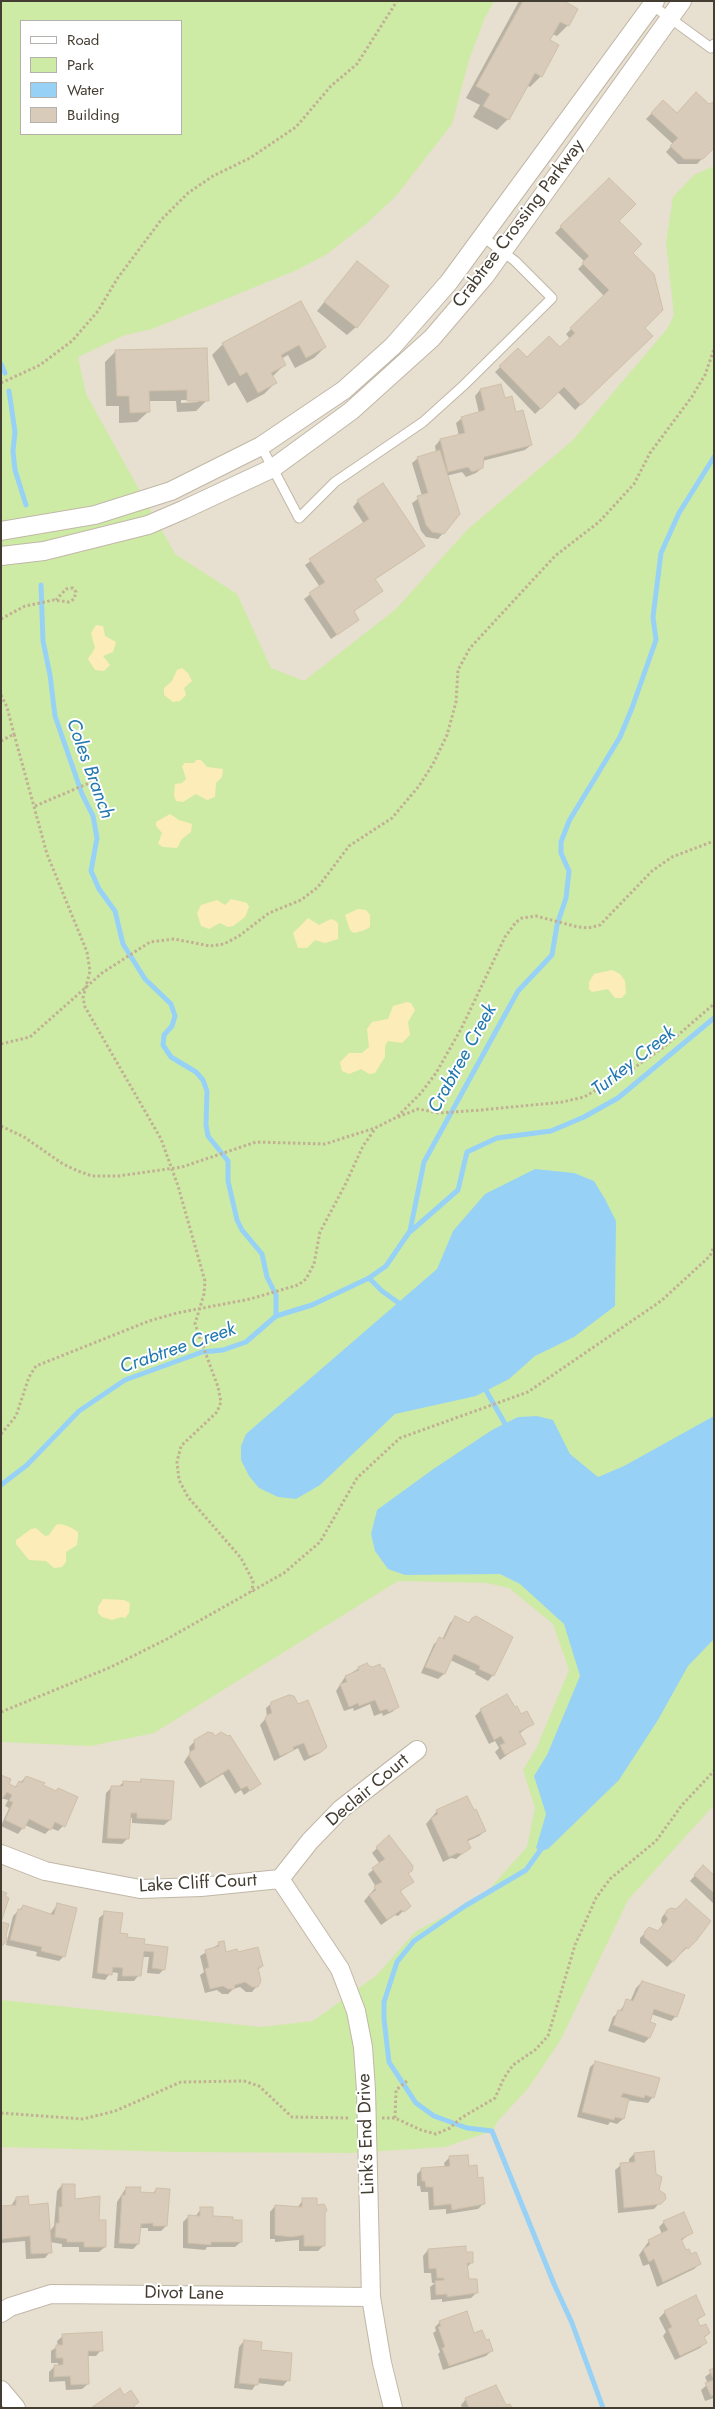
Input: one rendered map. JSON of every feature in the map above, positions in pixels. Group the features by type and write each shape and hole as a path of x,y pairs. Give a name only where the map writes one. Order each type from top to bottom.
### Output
{"street":[{"name":"Crabtree Crossing Parkway","path":"1,556 44,551 148,525 273,468 327,430 413,357 469,295 682,1"},
{"name":"Crabtree Crossing Parkway","path":"1,531 95,515 189,483 261,446 344,390 393,346 449,282 654,3"},
{"name":"Declair Court","path":"280,1879 310,1841 341,1809 417,1750"},
{"name":"Lake Cliff Court","path":"1,1854 45,1872 140,1889 201,1887 280,1879"},
{"name":"Link's End Drive","path":"280,1879 340,1969 356,2012 363,2047 367,2118 371,2297 382,2363 393,2408"},
{"name":"Divot Lane","path":"1,2313 17,2304 51,2294 371,2297"},
{"path":"1,2390 16,2408"}],"lane":[{"path":"654,3 670,18 711,48 714,44"},
{"path":"261,446 299,518 336,482 423,422 464,385 552,298 483,237"}],"path":[{"path":"1,383 40,365 78,334 98,311 117,278 162,220 188,192 213,176 250,158 296,127 331,86 357,64 397,1"},
{"path":"1,1044 30,1038 86,987 150,942 174,939 210,946 224,944 269,914 301,900 318,887 349,846 397,812 428,771 447,735 456,702 458,670 470,648 510,608 555,556 600,522 634,484 650,453 705,375 714,348"},
{"path":"1,619 25,606 55,600 69,602 74,599 76,592 73,588 66,589 55,600"},
{"path":"1,695 7,707 47,854 87,952 90,971 83,998 85,1007 154,1126 172,1168 205,1281 204,1294 195,1324 212,1370 220,1402 216,1412 181,1446 177,1462 179,1480 188,1497 242,1558 253,1581 252,1592"},
{"path":"1,741 14,734"},
{"path":"35,806 94,781"},
{"path":"397,1117 421,1094 436,1073 512,927 522,918 536,916 588,928 600,925 652,871 672,857 714,841"},
{"path":"1,1126 24,1137 63,1164 92,1176 118,1176 172,1168 204,1160 256,1142 325,1144 375,1128 418,1109 439,1113 482,1110 562,1102 584,1097 664,1047 714,1004"},
{"path":"1,1434 16,1416 29,1377 36,1366 149,1321 250,1299 289,1288 306,1279 312,1271 320,1232 363,1146 375,1128"},
{"path":"1,1712 111,1667 167,1639 284,1572 320,1542 357,1478 400,1438 528,1392 661,1301 710,1256 714,1246"},
{"path":"1,2114 83,2119 116,2111 181,2082 244,2081 259,2086 292,2117 395,2118 420,2130 436,2134 450,2128 461,2118 495,2098 504,2078 513,2065 535,2050 548,2036 575,1945 596,1898 610,1879 656,1841 682,1805 714,1771"},
{"path":"395,2118 396,2090 407,2081"}],"shaded area":[{"path":"1,1 714,1 714,2408 1,2408"}],"green space":[{"path":"1,1 494,1 484,20 469,60 452,124 396,196 366,224 327,254 297,270 152,329 125,335 78,357 86,394 175,554 237,594 271,668 304,681 396,609 468,529 572,441 667,329 674,315 666,243 673,197 694,175 714,166 714,1805 628,1900 560,2041 529,2087 498,2121 492,2131 445,2147 350,2153 176,2152 1,2147 1,2000 261,2027 313,2021 377,1975 415,1932 485,1894 527,1847 535,1808 523,1770 536,1749 569,1670 553,1624 509,1588 487,1583 398,1581 154,1733 91,1746 1,1742"}],"sand":[{"path":"96,625 103,626 105,636 116,642 113,652 103,656 110,665 104,671 95,670 88,659 95,648 91,633"},
{"path":"182,668 188,673 192,681 184,688 186,695 180,701 173,702 164,695 164,688 172,681 177,670"},
{"path":"196,760 201,760 207,767 223,769 222,777 216,783 215,797 207,800 196,794 183,802 176,801 174,796 175,784 182,783 186,779 182,766 185,763 194,763"},
{"path":"170,814 179,820 192,824 191,832 182,839 177,848 163,847 158,844 162,833 156,826 156,822"},
{"path":"231,899 247,903 249,907 245,917 233,926 228,927 220,923 209,929 201,926 197,913 201,905 217,900 225,905"},
{"path":"358,909 366,910 370,915 370,927 354,933 350,930 345,915"},
{"path":"308,918 319,925 331,919 334,920 338,923 338,939 325,943 315,940 307,948 298,948 293,933"},
{"path":"612,970 620,974 625,981 626,993 622,998 615,998 608,989 592,992 589,989 589,982 594,974"},
{"path":"407,1002 411,1003 415,1010 408,1022 410,1035 402,1043 388,1041 385,1046 385,1057 375,1073 369,1074 361,1069 349,1074 342,1071 340,1062 349,1053 362,1053 369,1047 367,1029 372,1022 388,1019 393,1006"},
{"path":"61,1524 78,1532 77,1545 66,1552 66,1562 62,1567 54,1568 46,1561 29,1560 16,1544 16,1540 31,1529 36,1528 45,1536 49,1535 56,1525"},
{"path":"103,1599 124,1600 130,1603 129,1613 125,1618 121,1617 112,1620 102,1617 98,1613 98,1607"}],"water":[{"path":"535,1169 574,1173 594,1181 605,1199 616,1221 615,1306 574,1337 535,1356 509,1379 476,1396 395,1414 320,1485 296,1499 278,1497 259,1488 249,1476 241,1460 241,1446 246,1434 437,1269 453,1231 485,1194"},
{"path":"537,1416 553,1420 570,1454 598,1477 624,1466 714,1416 714,1639 688,1666 658,1720 619,1780 548,1849 541,1851 536,1848 546,1814 534,1776 547,1755 580,1676 564,1624 520,1584 500,1574 405,1575 388,1569 375,1551 371,1534 377,1510 432,1470 492,1430 518,1417"}],"building":[{"path":"523,1 564,1 578,9 569,26 560,22 550,40 559,45 542,77 535,73 509,120 483,106 490,94 476,86"},
{"path":"696,92 709,104 714,102 714,148 703,159 684,159 670,146 678,138 651,113 663,100 677,113"},
{"path":"609,178 636,204 619,221 642,244 633,253 654,274 663,310 645,328 653,336 581,405 564,387 541,409 499,366 518,348 527,357 549,336 560,347 575,333 570,328 609,290 582,263 589,256 560,226"},
{"path":"357,261 389,286 357,328 324,302"},
{"path":"301,301 326,347 306,358 299,345 281,355 286,365 271,373 277,383 258,393 247,372 240,376 222,343"},
{"path":"207,348 209,401 187,401 187,390 149,391 150,412 130,413 129,396 117,396 115,350"},
{"path":"501,384 505,398 512,396 516,412 523,410 532,445 484,457 483,468 472,472 468,467 448,472 440,439 465,433 461,417 485,410 480,389"},
{"path":"440,450 460,514 444,534 432,532 426,525 417,496 428,493 417,457"},
{"path":"383,483 425,546 375,579 383,591 354,611 359,620 337,635 309,593 325,582 309,559 369,519 357,500"},
{"path":"455,1616 469,1623 476,1616 513,1637 494,1676 479,1669 480,1666 454,1654 445,1674 425,1667 439,1637 444,1639"},
{"path":"367,1663 373,1667 380,1664 381,1668 384,1668 399,1707 389,1712 387,1709 380,1711 375,1700 359,1706 358,1703 349,1707 340,1684 347,1682 345,1676 359,1670 358,1667"},
{"path":"507,1694 521,1714 527,1711 534,1724 519,1732 526,1744 505,1755 500,1745 505,1743 501,1736 494,1740 480,1709"},
{"path":"289,1695 294,1696 298,1704 308,1700 327,1747 321,1752 309,1756 304,1743 293,1747 294,1750 280,1756 265,1719 267,1715 272,1713 271,1702"},
{"path":"208,1732 213,1733 215,1736 221,1732 228,1736 230,1735 261,1784 250,1791 247,1786 241,1789 229,1769 206,1783 189,1756 190,1752 195,1749 194,1740"},
{"path":"1,1775 11,1779 9,1784 16,1787 19,1781 22,1783 26,1776 45,1783 43,1785 56,1791 58,1788 78,1797 65,1827 55,1822 51,1830 29,1819 24,1829 5,1820 13,1802 9,1801 12,1795 7,1792 3,1798 1,1797"},
{"path":"141,1779 174,1781 171,1820 137,1818 137,1813 131,1813 129,1839 107,1838 111,1786 123,1786 123,1781 141,1782"},
{"path":"467,1796 474,1810 476,1809 486,1831 467,1840 471,1848 462,1854 457,1853 449,1857 431,1818 438,1814 436,1810"},
{"path":"389,1835 413,1866 412,1871 408,1873 414,1882 400,1891 411,1906 404,1912 401,1910 387,1920 369,1895 376,1890 374,1886 382,1882 372,1868 385,1859 376,1847"},
{"path":"703,1865 714,1875 714,1893 694,1875"},
{"path":"1,1891 7,1893 5,1896 9,1898 1,1922"},
{"path":"686,1899 711,1921 696,1941 688,1949 686,1947 673,1962 644,1937 645,1931 649,1927 658,1931 668,1919 665,1915 667,1910 671,1908 676,1909"},
{"path":"57,1903 77,1908 65,1957 41,1951 42,1947 10,1940 18,1909 21,1910 23,1905 54,1915"},
{"path":"104,1911 123,1913 120,1933 128,1934 127,1937 145,1939 144,1944 168,1947 165,1970 152,1968 154,1952 144,1951 141,1976 122,1976 123,1968 113,1967 112,1975 97,1973"},
{"path":"1,1922 9,1924 6,1935 7,1941 1,1947"},
{"path":"224,1941 226,1952 237,1949 238,1952 258,1947 263,1966 258,1968 261,1981 258,1987 252,1987 245,1982 235,1985 234,1989 228,1989 223,1986 210,1989 205,1969 209,1967 205,1950 219,1946 218,1942"},
{"path":"642,1981 685,1995 677,2017 654,2009 650,2022 656,2024 650,2038 613,2025 618,2010 622,2011 626,1999 633,2001"},
{"path":"595,2061 660,2078 654,2098 645,2095 644,2098 623,2093 621,2097 629,2099 624,2119 615,2117 614,2120 582,2112"},
{"path":"654,2151 656,2174 662,2177 659,2190 665,2194 666,2199 661,2204 624,2208 620,2163 635,2162 634,2153"},
{"path":"468,2155 469,2166 477,2165 478,2178 483,2177 485,2204 452,2210 451,2204 434,2206 433,2187 426,2187 425,2181 422,2181 421,2168 450,2166 449,2156"},
{"path":"62,2184 75,2184 75,2199 100,2196 99,2220 106,2220 106,2247 84,2247 84,2242 67,2242 67,2239 55,2237 56,2223 59,2223 59,2207 62,2207"},
{"path":"126,2187 141,2187 140,2192 155,2193 156,2188 170,2189 167,2226 153,2226 153,2223 141,2224 139,2244 119,2243 122,2195 125,2195"},
{"path":"28,2196 29,2205 48,2203 52,2253 31,2254 30,2236 2,2239 1,2206 16,2205 16,2197"},
{"path":"302,2198 317,2198 317,2205 324,2204 327,2210 325,2213 325,2246 304,2246 304,2235 291,2237 275,2235 275,2205 302,2207"},
{"path":"200,2207 213,2207 213,2216 233,2217 233,2220 242,2220 242,2242 211,2242 211,2245 188,2243 188,2215 200,2216"},
{"path":"684,2212 693,2233 681,2239 686,2250 689,2249 691,2254 696,2252 701,2264 663,2282 654,2259 649,2262 643,2249 650,2245 648,2240 668,2230 663,2221"},
{"path":"466,2246 466,2252 473,2252 473,2263 467,2263 469,2279 477,2279 478,2293 447,2297 447,2294 436,2295 435,2281 444,2280 444,2278 437,2278 436,2268 429,2269 428,2249"},
{"path":"696,2295 705,2315 697,2319 700,2326 706,2324 710,2333 704,2337 707,2343 680,2356 668,2329 672,2327 664,2311"},
{"path":"467,2311 474,2333 482,2330 486,2340 489,2339 493,2351 449,2366 442,2348 445,2347 438,2327 441,2326 439,2321"},
{"path":"102,2332 103,2351 88,2351 89,2384 71,2385 70,2376 54,2377 54,2365 63,2365 63,2358 56,2358 56,2345 63,2345 62,2334"},
{"path":"244,2340 262,2342 261,2350 292,2353 290,2381 259,2378 258,2385 239,2383"},
{"path":"714,2368 714,2380 709,2370"},
{"path":"714,2380 714,2395 711,2396 705,2383"},
{"path":"496,2385 506,2405 510,2404 512,2408 469,2408 465,2398"},
{"path":"120,2388 124,2395 131,2390 139,2402 134,2406 135,2408 91,2408"}],"waterway":[{"name":"Coles Branch","path":"1,364 5,373"},
{"name":"Coles Branch","path":"9,391 15,432 13,451 15,470 26,505"},
{"name":"Crabtree Creek","path":"1,1485 27,1465 79,1411 125,1380 202,1352 223,1350 246,1342 276,1316 312,1305 369,1278 386,1266 410,1231 424,1162 518,991 552,955 557,925 566,898 569,871 561,853 561,842 569,821 620,737 632,708 656,640 653,617 661,553 679,513 714,457"},
{"name":"Coles Branch","path":"41,585 43,641 50,675 55,716 82,794 93,816 97,838 91,871 99,889 115,911 123,944 145,979 171,1004 175,1016 172,1026 164,1035 163,1045 171,1057 196,1072 203,1080 207,1091 206,1125 208,1136 228,1161 228,1181 237,1220 242,1230 262,1254 267,1277 276,1295 276,1316"},
{"name":"Turkey Creek","path":"411,1231 458,1190 467,1152 497,1138 551,1131 584,1117 618,1098 714,1018"},
{"path":"369,1278 382,1291 403,1306"},
{"path":"484,1387 508,1429"},
{"path":"544,1845 526,1870 465,1906 414,1941 397,1962 384,2002 384,2019 389,2062 416,2103 434,2116 467,2128 492,2131 554,2284 572,2323 603,2408"}]}
